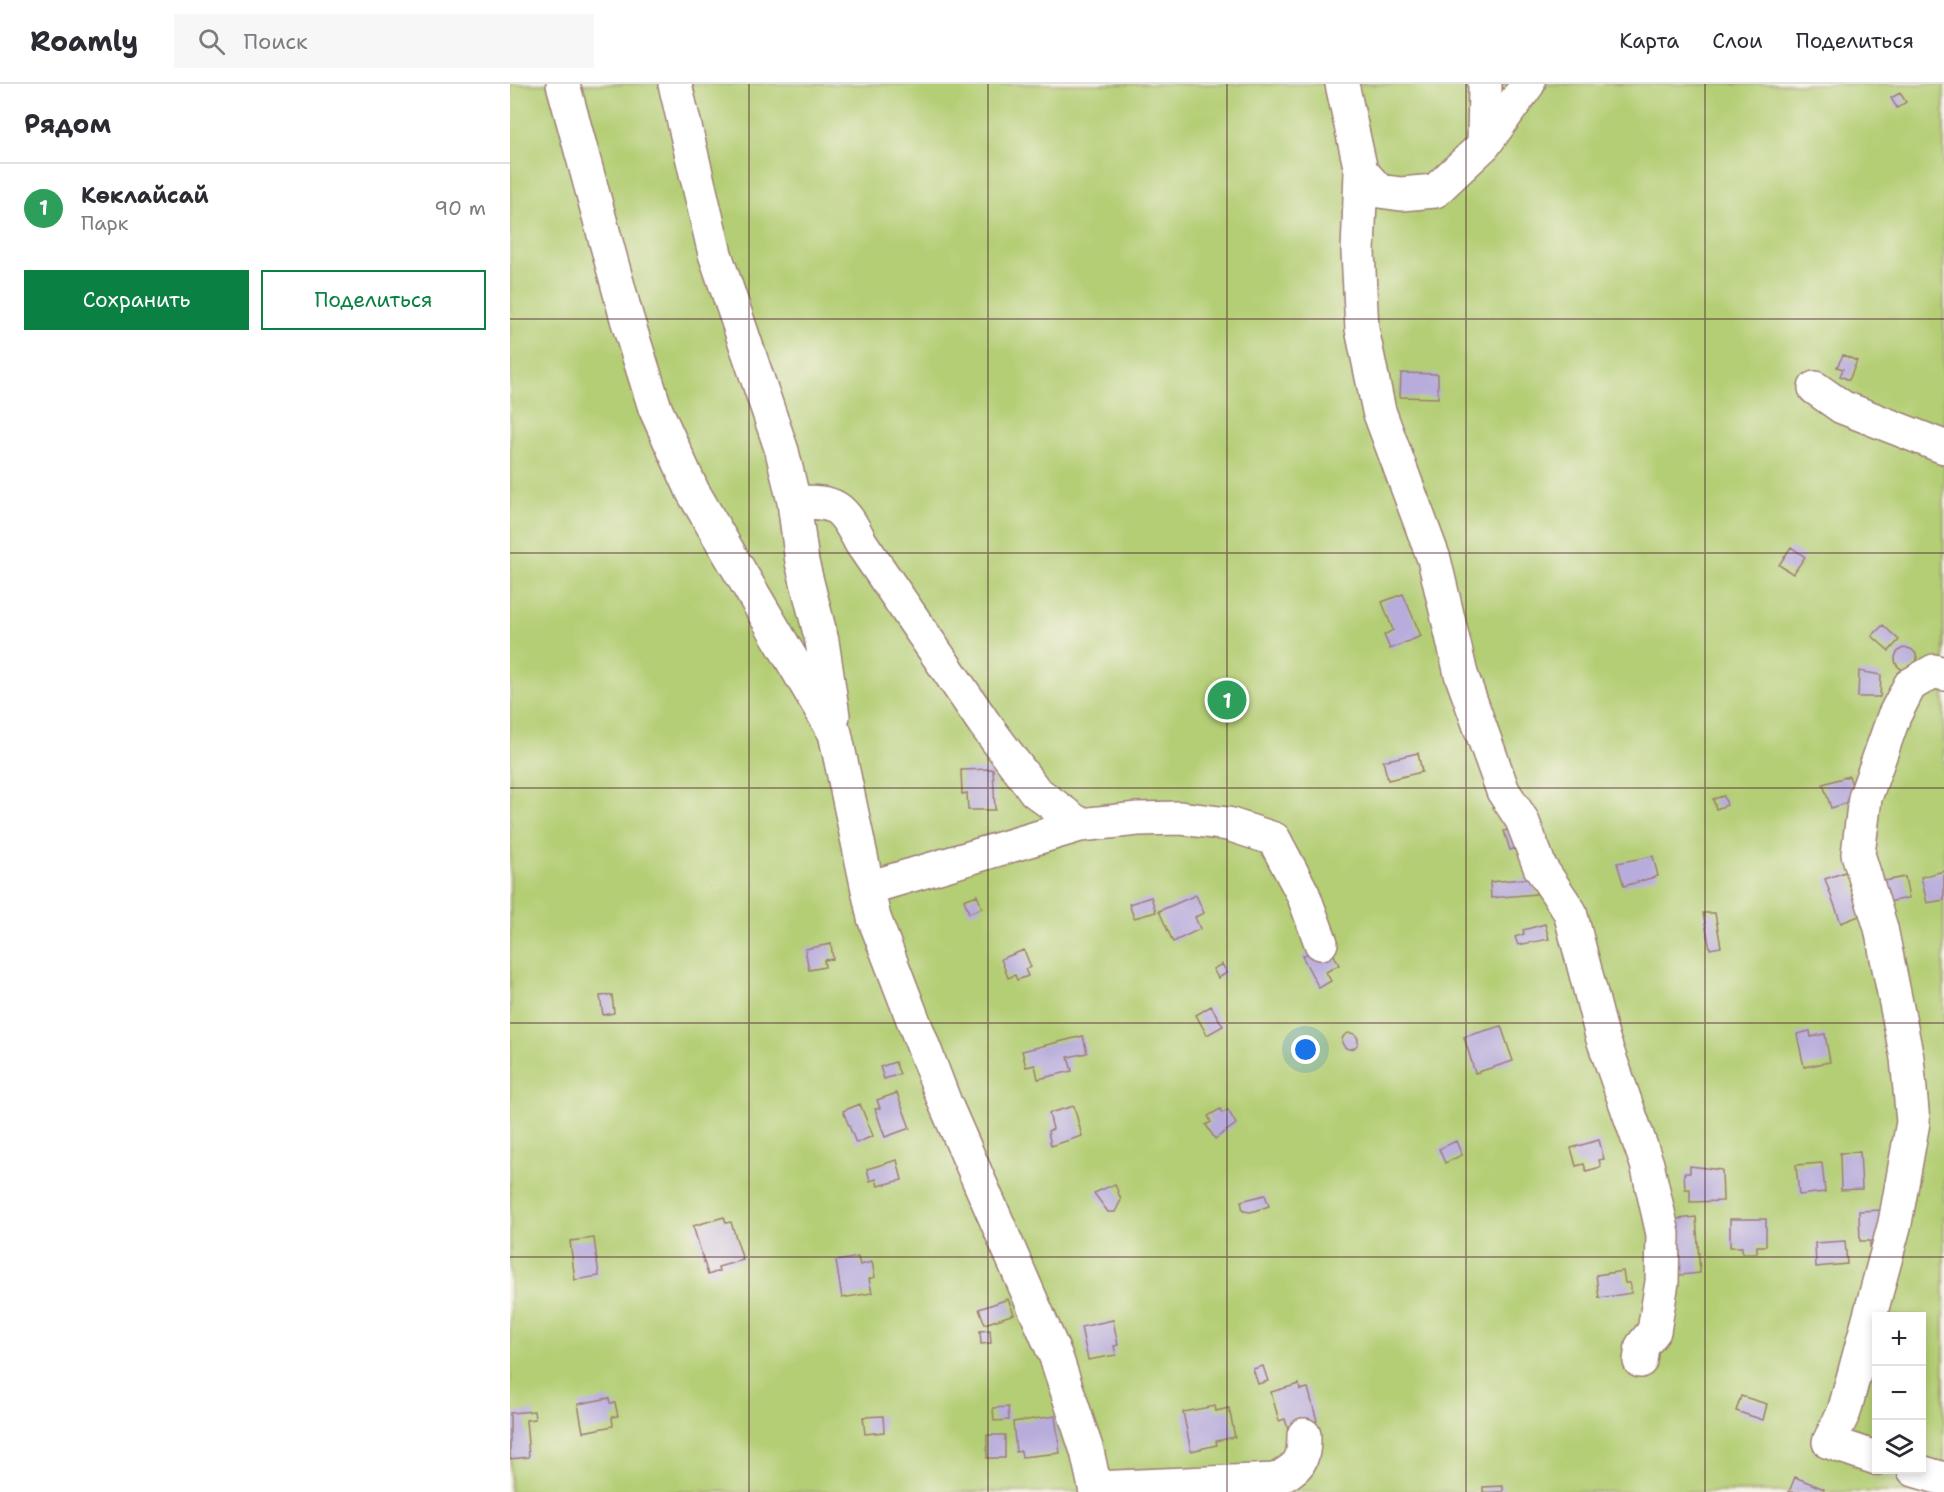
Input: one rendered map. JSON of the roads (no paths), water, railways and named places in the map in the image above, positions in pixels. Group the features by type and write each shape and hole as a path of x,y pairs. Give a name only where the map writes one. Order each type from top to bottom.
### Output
{"street":[{"path":"563,84 627,319 655,408 693,492 836,733"},
{"path":"675,84 715,254 782,451 794,502 802,562 822,640 836,733 874,918 945,1103 1056,1357 1087,1451 1095,1490 1276,1480 1299,1466 1304,1452 1304,1435"},
{"path":"1342,84 1361,171 1358,252 1362,329 1379,411 1434,559 1461,674 1503,791 1522,820 1540,867 1570,912 1602,1036 1647,1164 1663,1234 1662,1282 1654,1331 1642,1346 1640,1361"},
{"path":"1484,145 1485,84"},
{"path":"1361,171 1379,191 1401,194 1435,191 1484,145 1528,84"},
{"path":"1815,388 1842,407 1944,447"},
{"path":"794,502 826,502 846,514 861,543 1035,791 1080,825"},
{"path":"1872,1457 1829,1442 1844,1412 1895,1223 1913,1122 1907,1058 1881,928 1858,854 1865,798 1894,716 1910,685 1934,671 1944,674"},
{"path":"868,888 1080,825 1137,819 1180,818 1228,824 1274,839 1303,894 1321,943"},
{"path":"1926,1474 1944,1479"}],"place":[{"name":"Көклайсай","path":"1227,700"}]}
